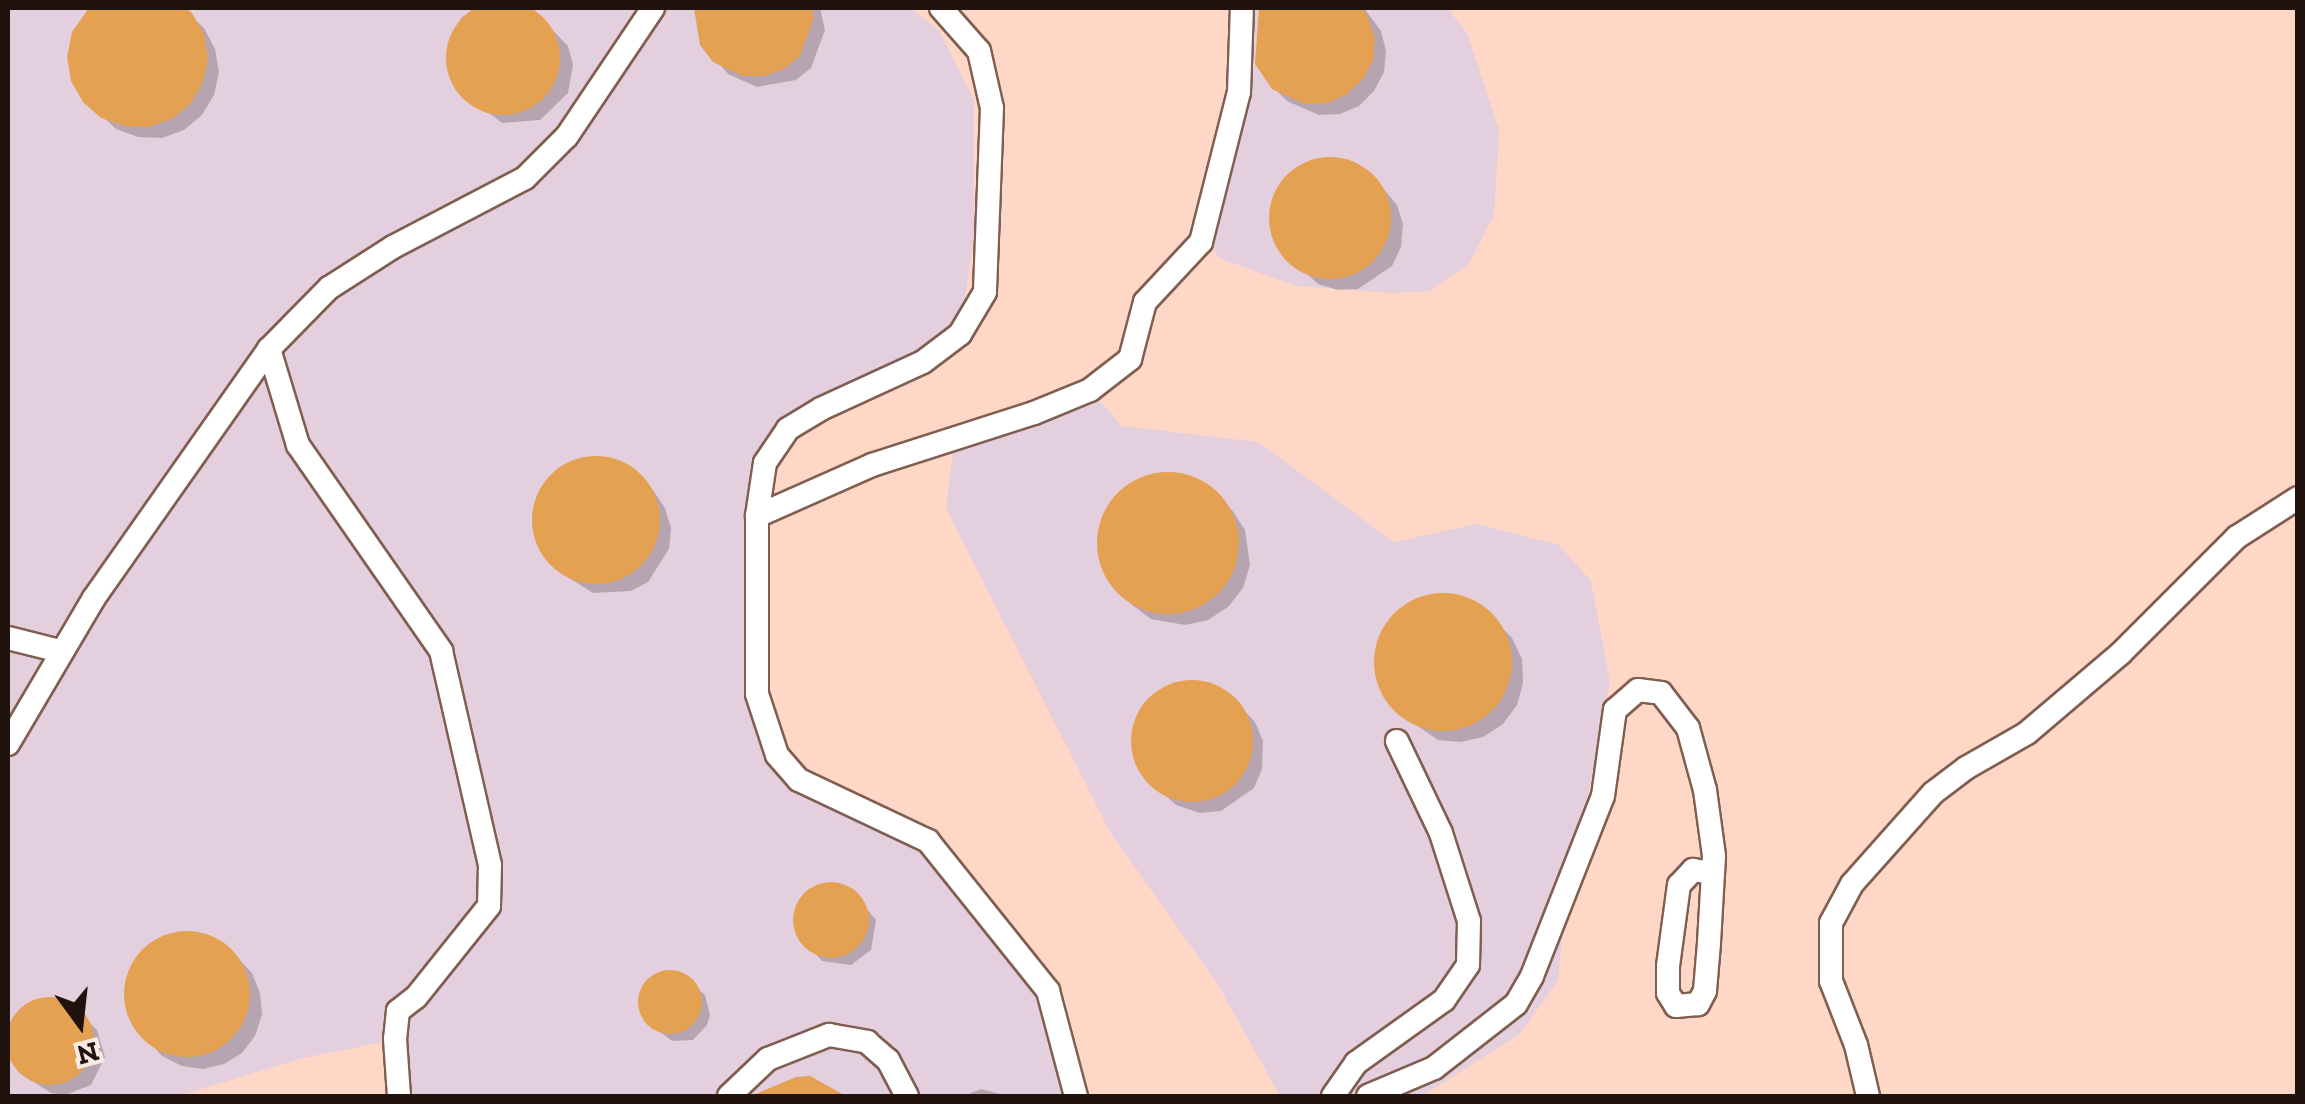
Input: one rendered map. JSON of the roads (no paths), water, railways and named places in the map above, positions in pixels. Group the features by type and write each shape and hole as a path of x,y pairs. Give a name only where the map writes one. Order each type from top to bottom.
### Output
{"lane":[{"path":"8,744 60,651 269,348 329,288 393,247 525,178 567,136 653,8"},
{"path":"941,8 978,51 992,108 984,292 960,334 923,362 821,408 788,429 765,463 757,516 757,694 777,755 799,780 928,842 1048,991 1076,1096"},
{"path":"757,516 872,465 1090,390 1130,359 1145,302 1202,242 1240,92 1242,8"},
{"path":"269,348 298,445 441,651 490,865 489,906 416,998 398,1012 395,1040 400,1096"},
{"path":"1868,1096 1856,1045 1831,981 1831,922 1852,884 1933,793 1966,768 2028,734 2121,653 2236,538 2298,498"},
{"path":"8,638 60,651"},
{"path":"1368,1096 1434,1068 1516,1004 1532,976 1603,796 1615,710 1638,690 1660,693 1688,728 1705,790 1714,873 1705,991 1698,1004 1676,1006 1668,993 1668,966 1679,885 1692,870 1714,873"},
{"path":"1333,1096 1356,1062 1444,1000 1468,965 1469,921 1464,904 1441,833 1397,741"},
{"path":"729,1096 768,1059 829,1035 867,1042 888,1060 907,1096"}]}
